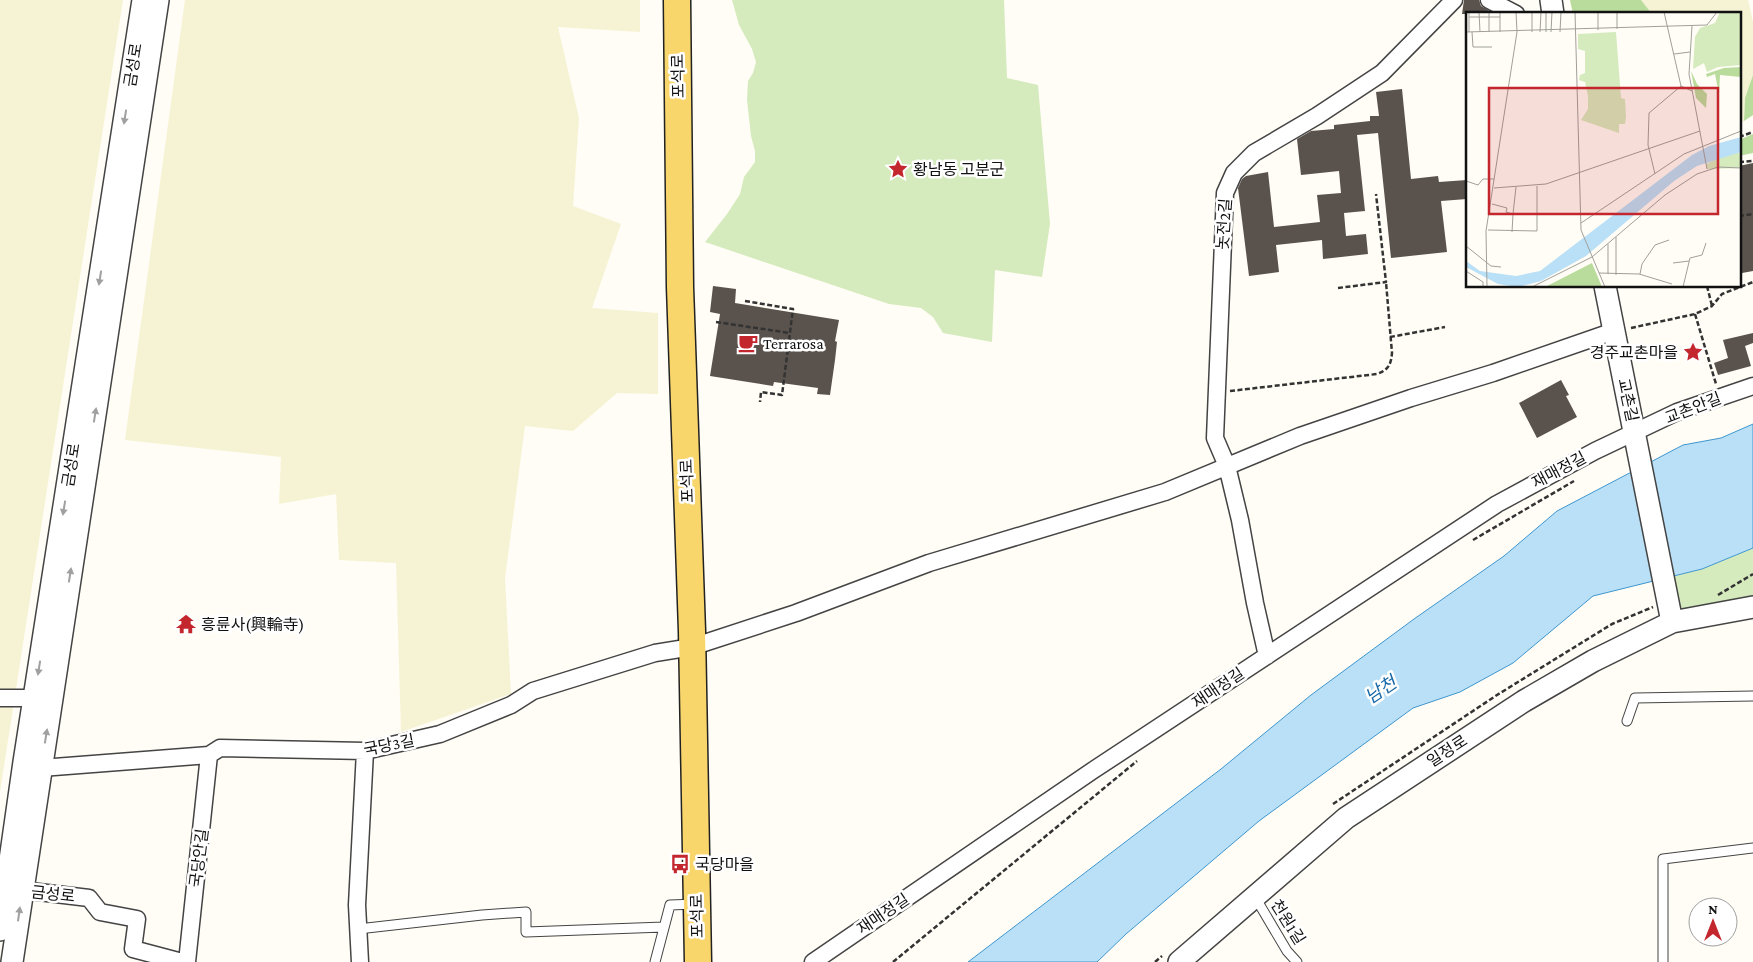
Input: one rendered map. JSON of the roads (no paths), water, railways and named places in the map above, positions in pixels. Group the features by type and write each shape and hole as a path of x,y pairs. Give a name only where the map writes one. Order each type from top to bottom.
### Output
{"main road":[{"name":"포석로","path":"677,0 680,288 692,647 698,962"}],"street":[{"name":"금성로","path":"0,930 34,698 143,0"},
{"name":"금성로","path":"12,962 158,0"},
{"name":"놋전2길","path":"1267,656 1255,604 1240,520 1227,466 1215,438 1225,194 1234,173 1254,153 1317,116 1382,73 1454,0"},
{"path":"1489,0 1512,12"},
{"name":"교촌길","path":"1605,288 1672,622"},
{"name":"국당3길","path":"41,768 209,755 220,748 365,751 440,734 511,705 533,691 655,653 692,647 796,614 929,562 1165,492 1310,433 1614,331"},
{"name":"교촌안길","path":"1635,436 1677,412 1753,386"},
{"name":"재매정길","path":"813,962 1092,771 1496,504 1595,451 1635,436"},
{"name":"일정로","path":"1179,962 1346,818 1524,701 1593,661 1672,622 1753,607"},
{"path":"0,698 34,698"},
{"path":"360,962 357,905 365,751"},
{"name":"국당안길","path":"186,962 209,755"},
{"name":"금성로","path":"22,890 89,898 100,912 137,919 132,949 182,962"}],"lane":[{"path":"1626,721 1635,698 1753,696"},
{"path":"1663,962 1663,859 1753,848"},
{"name":"천원1길","path":"1255,898 1287,952 1296,962"},
{"path":"655,962 670,905 696,904"},
{"path":"358,929 526,912 526,932 664,927"}],"water":[{"name":"남천","path":"1753,424 1753,548 1702,569 1593,596 1513,663 1460,692 1413,708 1259,821 1126,934 1097,962 968,962 1221,769 1311,695 1504,556 1557,511 1683,445 1721,438"}],"place":[{"name":"황남동 고분군","path":"898,169"},
{"name":"Terrarosa","path":"748,343"},
{"name":"경주교촌마을","path":"1693,352"},
{"name":"흥륜사(興輪寺)","path":"186,624"},
{"name":"국당마을","path":"680,864"}]}
